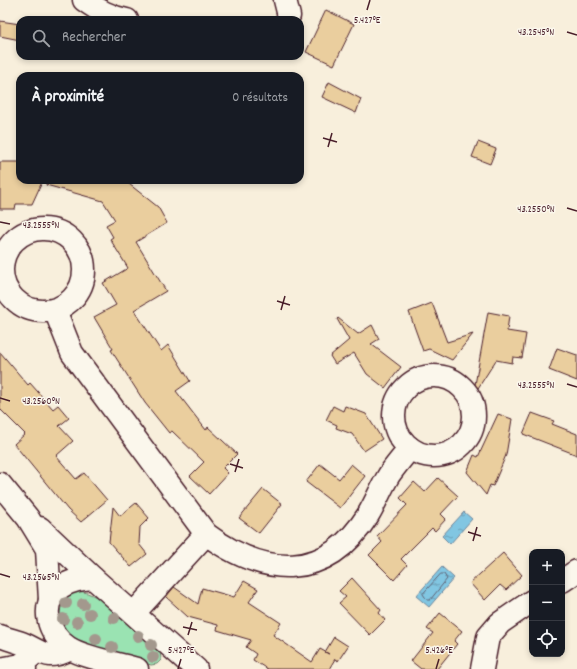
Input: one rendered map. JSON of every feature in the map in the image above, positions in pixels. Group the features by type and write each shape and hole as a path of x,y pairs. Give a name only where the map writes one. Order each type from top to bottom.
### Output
{"street":[{"path":"84,0 97,10 110,16"},
{"path":"285,0 289,16"},
{"path":"55,310 72,353 206,534 223,547 264,564 286,568 307,564 328,555 346,542 368,516 390,475 410,448"},
{"path":"0,484 28,518 47,549 50,600 48,619 50,628 57,640 102,669"},
{"path":"28,518 196,669"},
{"path":"134,613 206,534"},
{"path":"565,579 577,571"},
{"path":"50,600 60,587 74,580 94,578"},
{"path":"482,669 488,637 500,623 529,603"},
{"path":"27,658 38,641 50,628"},
{"path":"0,636 27,658"},
{"path":"167,669 171,662 172,648"},
{"path":"0,669 27,658 49,656 72,650 137,669"}],"green space":[{"path":"77,591 87,593 98,598 121,614 160,650 161,660 157,664 151,665 93,647 65,632 60,622 61,608 66,599"}],"water":[{"path":"464,512 472,519 450,544 442,536"},
{"path":"442,567 454,578 429,607 416,596"}],"building":[{"path":"326,10 354,24 334,65 306,52"},
{"path":"0,21 16,23 16,39 0,36"},
{"path":"329,82 361,99 356,113 322,97"},
{"path":"478,142 496,149 490,164 472,157"},
{"path":"0,162 16,162 16,184 41,184 32,204 16,204 15,209 0,209"},
{"path":"129,184 158,207 167,223 136,242 166,291 134,310 161,351 168,345 190,381 176,391 206,430 208,427 237,454 223,468 228,473 209,494 190,476 204,462 172,431 169,433 145,403 111,350 113,349 94,317 116,305 103,283 128,268 110,239 113,237 106,225 115,220 103,201 46,185"},
{"path":"432,303 447,342 473,334 452,360 429,349 423,351 409,312"},
{"path":"488,312 509,316 507,331 526,334 522,358 513,357 512,363 496,360 473,396"},
{"path":"338,318 358,334 372,325 379,339 371,344 401,367 385,388 367,374 354,353 335,364 330,356 349,340 337,319"},
{"path":"557,348 577,355 577,381 549,370"},
{"path":"0,352 28,385 30,383 53,409 58,405 69,418 59,426 73,441 56,456 76,479 84,473 107,500 81,522 68,510 14,444 25,434 0,409"},
{"path":"333,406 343,411 345,406 366,414 382,439 364,451 352,434 336,428 337,425 326,420"},
{"path":"532,413 554,421 552,424 577,434 577,455 523,434"},
{"path":"498,414 512,419 506,455 493,486 490,485 486,495 467,472 474,455 478,457"},
{"path":"320,464 339,479 351,464 365,476 340,508 306,482"},
{"path":"438,478 458,496 441,514 446,519 435,531 432,528 401,559 407,565 394,580 369,555 382,542 377,536 407,505 400,498 414,482 425,492"},
{"path":"263,489 282,504 259,533 239,518"},
{"path":"136,503 149,518 140,527 139,544 147,554 131,567 109,542 113,507 120,516"},
{"path":"503,553 522,575 506,590 500,585 485,600 470,583"},
{"path":"352,578 381,610 379,613 385,620 370,635 339,603 346,597 339,591"},
{"path":"244,581 258,589 249,602 281,623 273,635 312,662 320,649 325,652 334,637 348,646 338,661 335,659 329,669 267,669 253,660 256,654 246,647 251,640 217,630 218,625 188,617 166,597 174,587 198,604 202,588 234,597"},
{"path":"440,613 462,631 454,641 457,644 437,669 421,669 411,661 433,633 427,629"}]}
